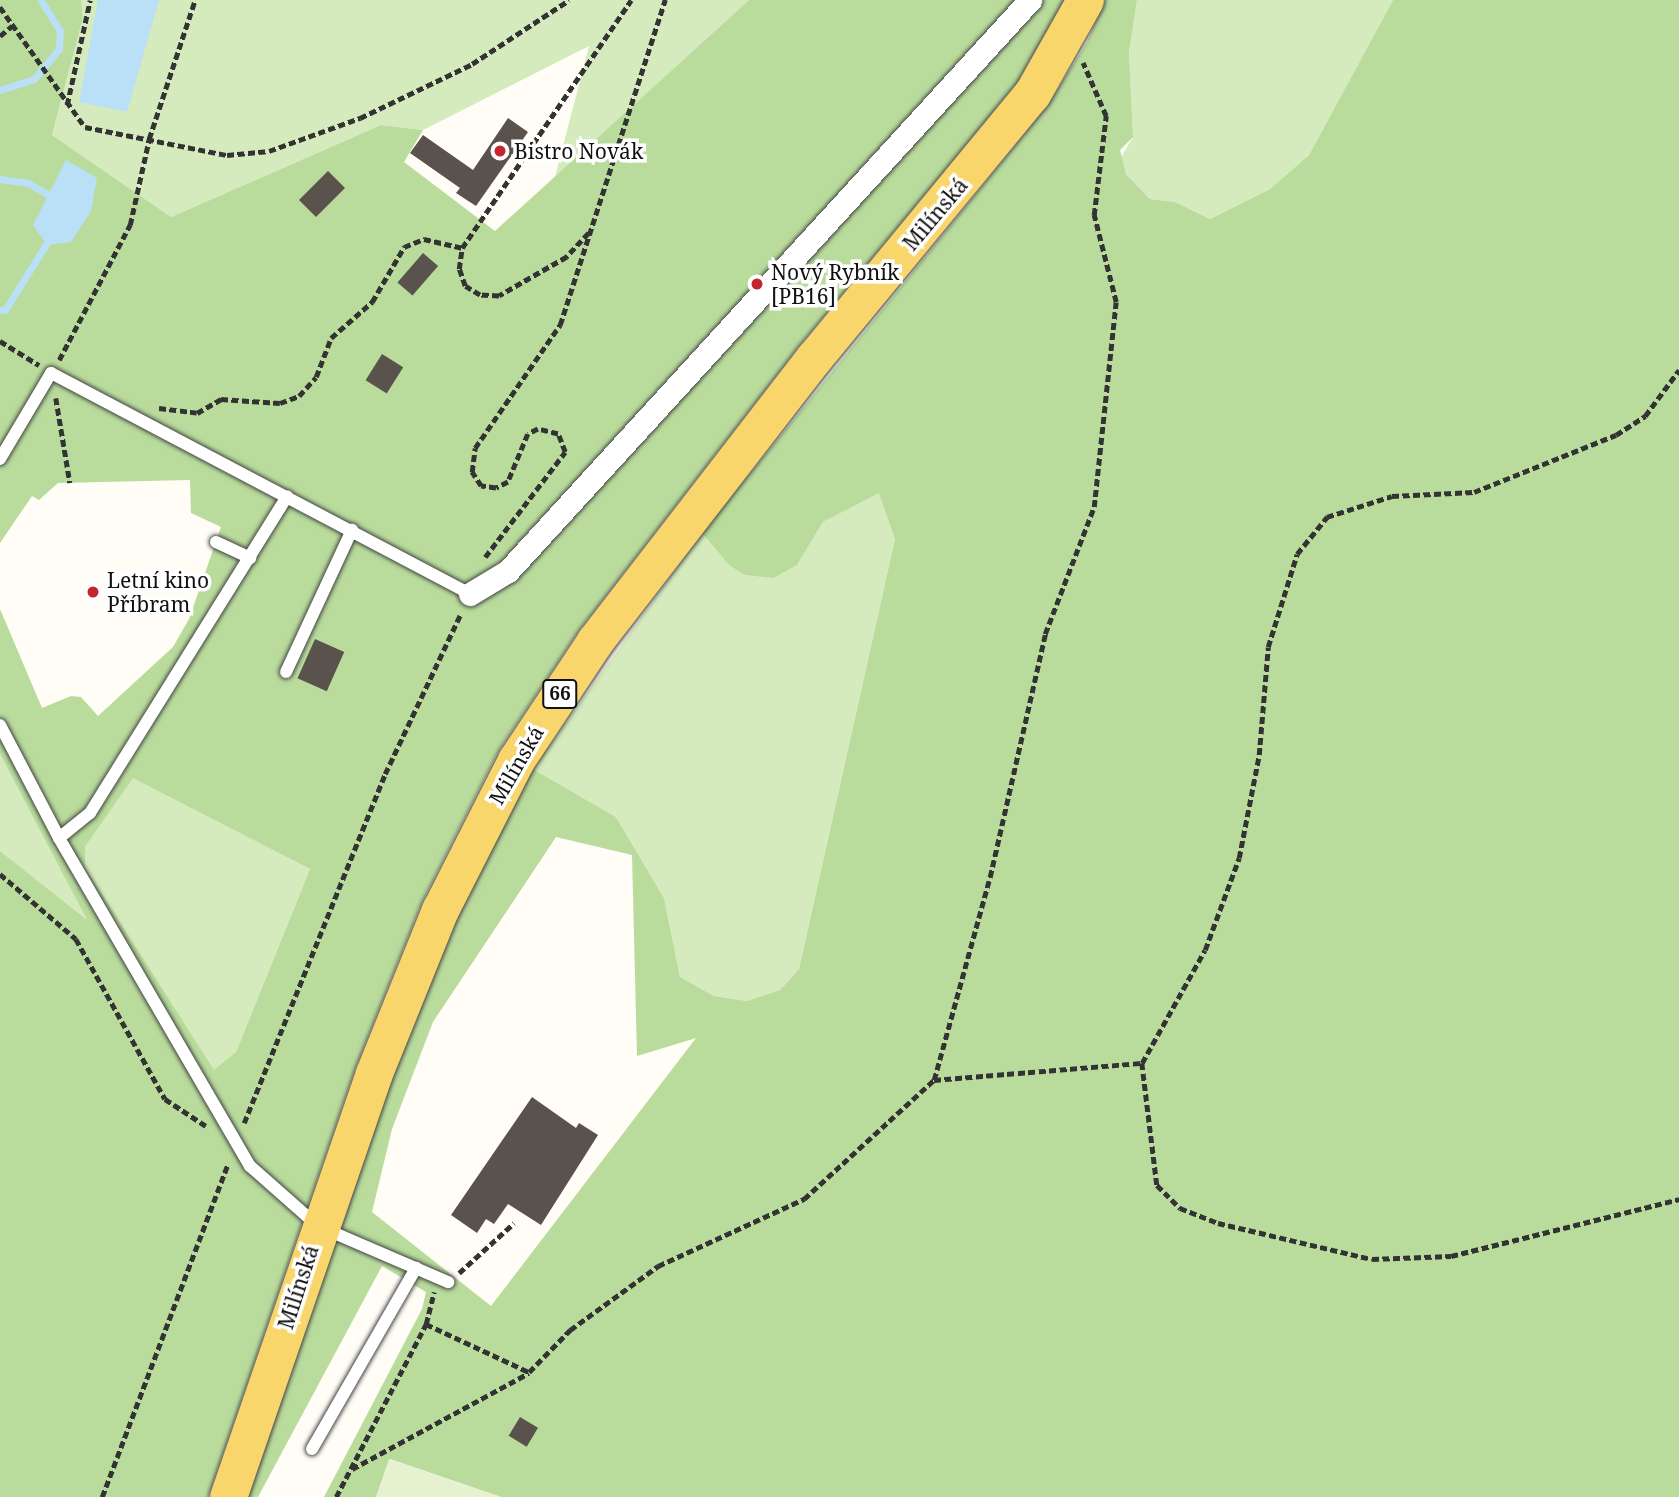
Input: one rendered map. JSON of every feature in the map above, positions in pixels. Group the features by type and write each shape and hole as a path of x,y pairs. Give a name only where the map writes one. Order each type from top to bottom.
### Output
{"main road":[{"name":"Milínská","path":"228,1497 318,1226 439,910 516,760 595,641 814,358 989,149 1070,33 1084,0"}],"street":[{"path":"470,594 508,571 1030,0"}],"lane":[{"path":"0,459 51,373 470,594"},
{"path":"59,838 90,813 286,496"},
{"path":"286,672 352,530"},
{"path":"216,542 250,558"},
{"path":"0,725 59,838 250,1166 318,1226 442,1280"},
{"path":"312,1449 416,1268"}],"path":[{"path":"67,106 90,0"},
{"path":"70,483 51,373 117,258 149,139 195,0"},
{"path":"0,6 48,80 85,127 227,155 269,151 360,118 472,64 569,0"},
{"path":"589,232 567,257 499,296 480,295 465,286 459,269 462,248 631,0"},
{"path":"102,1497 236,1146 385,774 470,594 479,565 565,452 558,434 538,429 528,434 508,482 496,488 481,486 472,472 475,448 560,326 665,0"},
{"path":"0,36 12,26"},
{"path":"351,1469 529,1372 570,1330 658,1266 804,1199 933,1080 990,877 1045,634 1094,507 1116,302 1094,215 1106,116 1070,33"},
{"path":"154,406 197,412 221,399 280,403 299,396 316,377 331,338 372,302 404,247 424,239 462,248"},
{"path":"0,341 51,373"},
{"path":"1679,370 1645,416 1616,435 1474,492 1392,496 1327,517 1297,554 1268,647 1259,755 1240,859 1205,950 1142,1063 1157,1185 1180,1208 1217,1223 1372,1259 1451,1256 1679,1199"},
{"path":"0,874 76,939 165,1099 236,1146"},
{"path":"933,1080 1142,1063"},
{"path":"336,1497 426,1324 442,1280 514,1223"},
{"path":"426,1324 529,1372"}],"green space":[{"path":"0,0 81,0 83,18 52,135 171,217 381,125 423,130 404,162 495,231 749,0 1064,0 1017,83 799,346 579,630 499,750 422,902 356,1066 208,1497 0,1497 0,851 87,920 0,754 0,609 42,708 71,696 81,697 98,716 173,647 189,619 221,527 191,513 190,480 58,483 39,500 32,496 0,543","holes":["133,778 310,869 236,1052 214,1070 85,867 85,847"]},
{"path":"81,0 749,0 555,177 589,46 423,130 381,125 171,217 52,135 83,18"},
{"path":"1105,0 1137,0 1129,52 1133,137 1120,150 1126,174 1150,199 1175,202 1210,219 1270,189 1309,155 1393,0 1679,0 1679,1497 501,1497 390,1459 376,1497 324,1497 422,1309 426,1292 382,1266 258,1497 248,1497 392,1080 457,918 533,769 616,817 664,898 680,977 714,996 747,1001 780,990 799,969 895,539 879,493 823,522 797,565 773,578 745,575 729,565 702,533 1048,105 1087,42","holes":["556,837 632,855 637,1056 696,1038 491,1306 372,1212 392,1129 433,1022"]},
{"path":"1137,0 1393,0 1309,155 1270,189 1210,219 1175,202 1150,199 1126,174 1120,159 1133,137 1129,52"},
{"path":"880,492 895,539 799,969 780,990 747,1001 714,996 680,977 664,898 616,817 533,769 702,533 729,565 797,565 823,522"},
{"path":"0,754 46,841 88,922 0,851"},
{"path":"133,777 310,869 236,1052 214,1071 85,867 85,847"},
{"path":"389,1459 501,1497 376,1497"}],"water":[{"path":"98,0 159,0 127,112 79,102"},
{"path":"66,160 97,178 91,211 71,242 47,245 33,225"}],"building":[{"name":"Bistro Novák","path":"508,118 528,132 476,206 456,193 460,188 410,153 423,135 473,170"},
{"path":"328,171 345,188 316,217 299,200"},
{"path":"423,253 438,266 413,296 397,282"},
{"path":"382,354 403,367 387,394 366,380"},
{"path":"315,639 344,652 327,691 298,678"},
{"path":"532,1097 576,1128 579,1123 598,1135 541,1225 508,1204 494,1224 486,1219 477,1233 451,1215"},
{"path":"520,1417 538,1428 527,1447 509,1436"}],"waterway":[{"path":"0,90 34,79 59,49 60,31 41,0"},
{"path":"0,179 28,183 52,197"},
{"path":"0,310 5,310 50,238"}],"place":[{"name":"Bistro Novák","path":"500,151"},
{"name":"Nový Rybník [PB16]","path":"757,284"},
{"name":"Letní kino Příbram","path":"93,592"}]}
